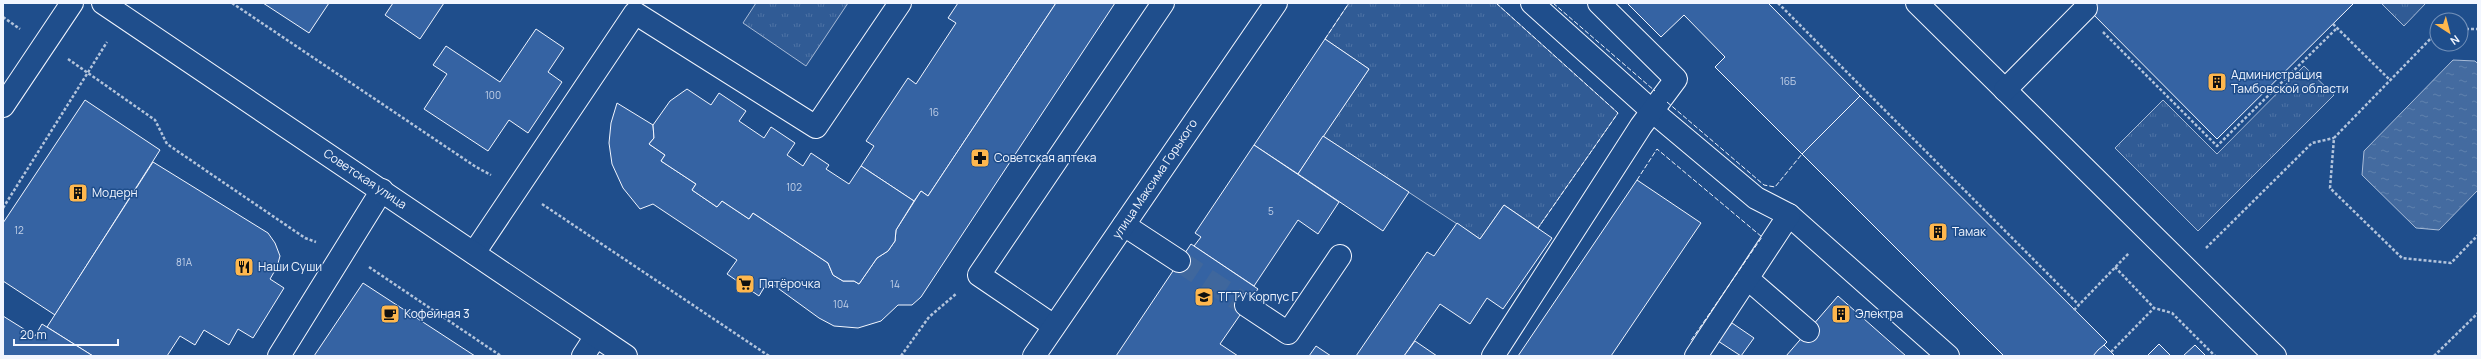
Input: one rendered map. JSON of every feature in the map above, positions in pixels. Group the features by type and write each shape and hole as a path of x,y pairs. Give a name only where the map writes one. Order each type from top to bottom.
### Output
{"main road":[{"path":"3,106 72,3"},
{"name":"Советская улица","path":"103,3 626,356"},
{"path":"474,253 635,13 816,127 900,3"},
{"path":"1054,326 979,275 1163,3"},
{"name":"улица Максима Горького","path":"1034,356 1276,3"},
{"path":"1532,3 1651,110 1756,198 1789,215 1948,356"},
{"path":"1493,356 1651,110 1676,79 1599,3"},
{"path":"1917,3 2275,356"},
{"path":"2005,90 2085,10"},
{"path":"279,356 382,190"},
{"path":"1696,356 1789,215"},
{"path":"1124,225 1179,261"},
{"path":"1246,306 1288,334 1340,256"},
{"path":"1748,279 1808,332"},
{"path":"583,356 596,336"}],"path":[{"path":"1778,3 2079,305"},
{"path":"2085,10 2217,146 2336,28"},
{"path":"3,208 123,16"},
{"path":"3,18 88,71 155,120 168,144 305,238 344,251 501,356"},
{"path":"2333,24 2390,80"},
{"path":"2186,269 2312,143 2334,138 2429,40"},
{"path":"2334,138 2330,188 2402,258 2451,263 2478,235"},
{"path":"2074,310 2122,260"},
{"path":"2115,268 2154,308 2172,313 2216,356"},
{"path":"901,356 929,317 979,275"},
{"path":"2111,352 2154,308"},
{"path":"2434,356 2478,313"}],"green space":[{"path":"756,3 848,3 806,66 743,23"},
{"path":"1349,3 1496,3 1618,113 1538,228 1504,205 1480,239 1323,136 1369,69 1325,39"},
{"path":"2381,3 2426,3 2404,26"},
{"path":"2304,66 2334,95 2198,231 2115,148 2163,100 2217,154"}],"water":[{"path":"2453,60 2475,61 2478,64 2478,190 2439,230 2416,228 2362,175 2364,151"}],"building":[{"path":"263,3 329,3 309,33"},
{"path":"393,3 444,3 420,39 385,15"},
{"path":"958,3 1056,3 928,196 921,191 914,201 861,166 874,146 866,141 908,78 916,84 956,23 948,18"},
{"path":"1056,3 1115,3 921,297 912,305 898,305 881,321 858,328 834,326 819,318 768,281 759,296 727,274 737,260 653,204 640,209 623,188 612,164 609,143 611,123 617,103 653,125 654,138 649,144 665,155 661,161 696,184 692,190 717,207 722,201 749,219 753,213 828,263 833,275 843,281 854,281 859,284 877,258 888,251 895,241 896,230 921,191 928,196"},
{"path":"1627,3 1768,3 1860,96 1802,154 1715,67 1725,57 1684,15 1661,37"},
{"name":"Администрация Тамбовской области","path":"2082,3 2354,3 2217,139"},
{"path":"536,29 564,48 548,72 562,82 528,133 509,120 488,151 424,109 447,74 433,65 446,46 500,82"},
{"path":"1325,39 1369,69 1298,174 1254,145"},
{"path":"687,89 711,105 719,93 746,111 739,121 764,138 771,127 795,143 787,155 803,166 811,153 829,165 826,169 849,184 861,166 914,201 896,230 895,241 888,251 877,258 859,284 854,281 843,281 833,275 828,263 753,213 749,219 722,201 717,207 692,190 696,184 661,161 665,155 649,144 654,138 653,125 670,101"},
{"name":"Тамак","path":"1860,96 2107,342 2093,356 2004,356 1802,154"},
{"name":"Модерн","path":"85,100 160,150 55,315 3,281 3,223"},
{"path":"1323,136 1409,192 1383,231 1298,174"},
{"path":"1254,145 1339,202 1318,234 1298,220 1254,286 1194,246 1201,237 1195,233"},
{"path":"153,162 268,233 275,243 280,256 277,267 270,279 284,288 253,338 238,329 229,345 204,330 195,345 180,336 167,356 93,356 47,327"},
{"path":"1637,180 1701,223 1611,356 1518,356"},
{"path":"1504,205 1552,238 1503,309 1487,298 1470,324 1440,304 1404,356 1356,356 1427,252 1434,256 1457,223 1480,239"},
{"name":"ТГТУ Корпус Г","path":"1191,244 1258,289 1220,344 1238,356 1116,356"},
{"path":"363,283 475,356 314,356"},
{"name":"Электра","path":"1838,296 1906,356 1786,356"},
{"path":"3,316 35,336 42,324 93,356 3,356"},
{"path":"1732,323 1754,338 1741,356 1718,341"},
{"path":"1415,341 1437,356 1404,356"},
{"path":"2159,344 2171,356 2147,356"},
{"path":"2104,345 2115,356 2093,356 2098,350"},
{"path":"2195,345 2206,356 2183,356"},
{"path":"1316,346 1331,356 1309,356"}],"tunnel":[{"path":"1179,261 1246,305"}],"fence":[{"path":"1325,39 1349,3"},
{"path":"1496,3 1618,113 1538,228"},
{"path":"1553,3 1655,91"},
{"path":"1667,102 1764,185 1775,187 1802,154"},
{"path":"1637,180 1657,149 1762,237 1690,342"}],"place":[{"name":"Администрация Тамбовской области","path":"2217,82"},
{"name":"Советская аптека","path":"980,158"},
{"name":"Модерн","path":"78,193"},
{"name":"Тамак","path":"1938,232"},
{"name":"Наши Суши","path":"244,267"},
{"name":"Пятёрочка","path":"745,284"},
{"name":"ТГТУ Корпус Г","path":"1204,297"},
{"name":"Кофейная 3","path":"390,314"},
{"name":"Электра","path":"1841,314"}]}
